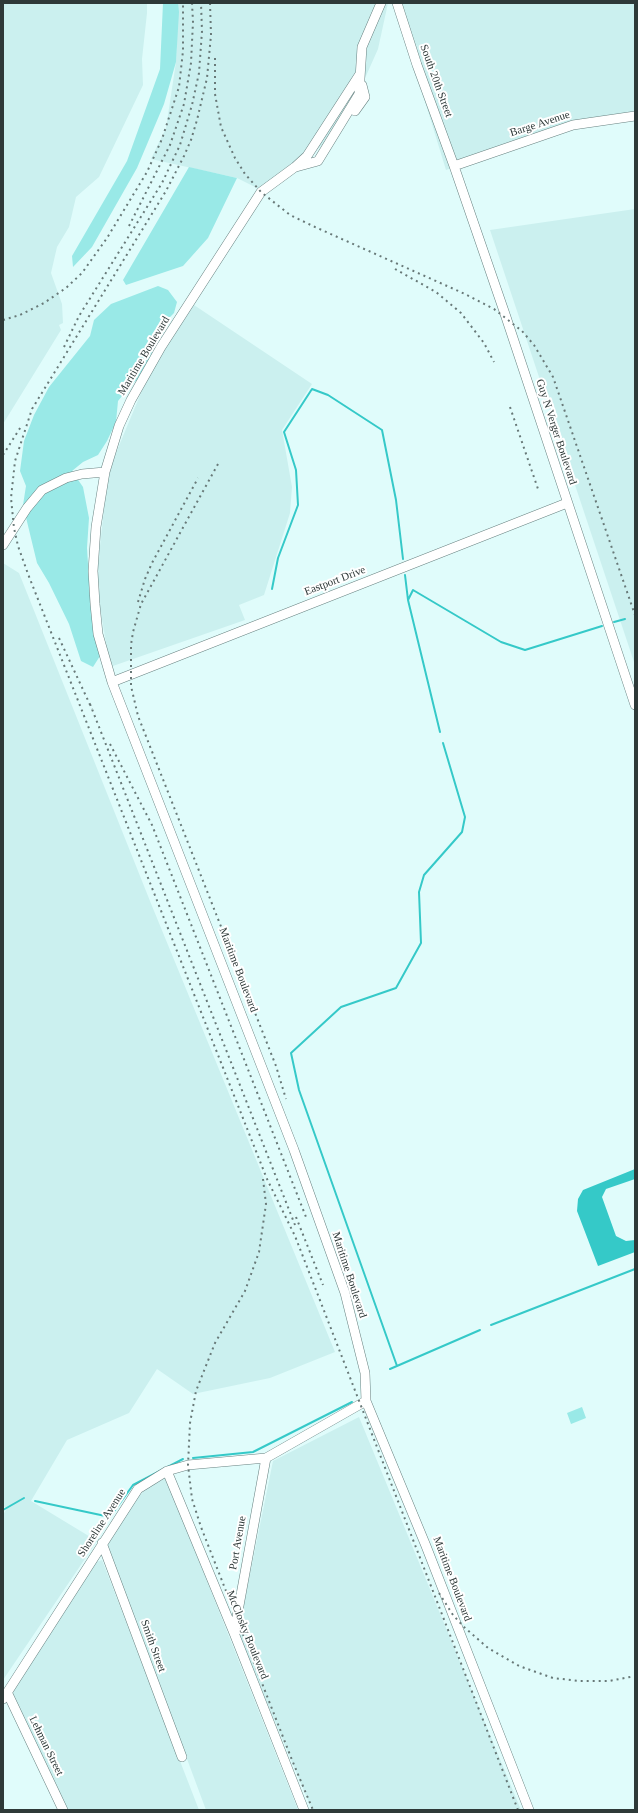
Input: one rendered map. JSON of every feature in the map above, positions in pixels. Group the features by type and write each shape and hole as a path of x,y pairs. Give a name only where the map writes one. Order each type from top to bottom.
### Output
{"street":[{"name":"Maritime Boulevard","path":"295,167 318,161 359,94 362,47 381,3"},
{"name":"South 20th Street","path":"397,3 417,65 454,166"},
{"name":"Maritime Boulevard","path":"360,74 346,93 307,156 295,167 261,192 161,347 131,400 119,426 105,472 96,527 94,604 98,634 112,682 294,1150 345,1293 365,1373 366,1401 426,1546 529,1810"},
{"name":"Barge Avenue","path":"454,166 573,125 635,116"},
{"name":"Guy N Verger Boulevard","path":"454,166 635,705"},
{"path":"3,545 27,508 42,490 66,478 82,474 105,472"},
{"name":"Eastport Drive","path":"112,682 567,503"},
{"name":"Shoreline Avenue","path":"5,1696 138,1489 166,1471 188,1465 266,1458 366,1401"},
{"name":"Port Avenue","path":"234,1633 266,1458"},
{"name":"McClosky Boulevard","path":"166,1471 234,1633 304,1810"},
{"name":"Smith Street","path":"102,1543 182,1757"},
{"name":"Lehman Street","path":"5,1696 63,1810"}],"shaded area":[{"path":"3,3 147,3 147,13 142,59 143,85 99,177 76,197 69,227 57,247 51,273 62,304 63,323 59,325 61,330 3,424 3,344"},
{"path":"163,3 178,3 179,12 176,62 164,104 137,168 92,247 73,267 72,256 127,161 160,69"},
{"path":"178,3 388,3 378,49 342,130 263,191 237,178 151,159 166,128 176,62"},
{"path":"398,3 635,3 635,117 587,123 446,170 409,49"},
{"path":"189,167 237,178 208,238 183,266 126,285 123,280"},
{"path":"635,209 635,665 490,230"},
{"path":"158,286 168,290 177,302 174,313 163,324 152,341 152,352 146,372 131,385 118,401 116,422 98,455 83,462 72,471 83,487 89,518 87,548 90,596 100,656 93,667 81,661 69,624 49,583 37,563 23,505 26,486 20,471 24,441 34,415 49,387 90,336 94,320 111,304"},
{"path":"194,305 312,384 282,430 292,487 290,513 264,595 239,605 245,620 110,667 96,583 108,472 151,369"},
{"path":"3,563 19,573 152,906 335,1352 270,1378 193,1394 157,1369 129,1413 67,1440 31,1501 97,1541 3,1680 3,1515 7,1508 3,1506"},
{"path":"635,1169 635,1179 606,1189 602,1197 616,1236 626,1241 635,1240 635,1252 598,1266 577,1211 578,1199 583,1190"},
{"path":"582,1407 586,1418 571,1424 567,1413"},
{"path":"359,1417 521,1810 312,1810 238,1633 273,1461"},
{"path":"166,1478 298,1810 206,1810 107,1544 138,1497 147,1488"},
{"path":"102,1560 199,1810 68,1810 13,1695 14,1688 94,1563"}],"waterway":[{"path":"272,589 278,558 298,505 296,470 284,432 312,389 328,395 382,430 396,500 403,559"},
{"path":"405,575 408,600"},
{"path":"440,732 408,600 413,590 501,642 525,650 602,626"},
{"path":"614,622 625,619"},
{"path":"397,1366 299,1090 291,1053 341,1007 396,988 421,943 419,892 424,875 462,832 465,817 443,743"},
{"path":"491,1325 635,1269"},
{"path":"390,1369 480,1330"},
{"path":"193,1458 253,1452 352,1402"},
{"path":"35,1501 110,1517 133,1485 183,1459"},
{"path":"3,1510 24,1498"}],"railway":[{"path":"3,320 20,315 44,303 66,288 82,273 107,238 147,172 162,139 179,87 183,51 183,3"},
{"path":"129,226 170,145 184,104 191,63 193,22 192,3"},
{"path":"64,347 79,316 162,183 180,145 192,105 199,73 202,31 201,3"},
{"path":"210,3 211,35 207,78 191,140 166,191 32,409 15,461 11,498 14,528 18,546 28,574 267,1179 295,1236 518,1810"},
{"path":"215,58 215,94 221,127 235,158 245,174 261,192 290,215 465,294 494,309 522,331 534,345 553,377 635,615"},
{"path":"395,269 436,292 461,313 484,343 494,362"},
{"path":"510,407 538,489"},
{"path":"3,455 22,425"},
{"path":"218,464 141,604 131,645 131,686 138,716 276,1066 286,1099"},
{"path":"138,602 152,563 198,478"},
{"path":"59,638 92,709"},
{"path":"90,704 295,1225"},
{"path":"110,744 152,825 306,1217"},
{"path":"263,1179 266,1204 259,1252 245,1291 215,1343 196,1391 190,1423 188,1465 192,1499 201,1527 313,1810"},
{"path":"296,1217 323,1285"},
{"path":"439,1593 453,1615 464,1627 488,1648 519,1666 553,1678 580,1681 609,1681 635,1676"}]}
